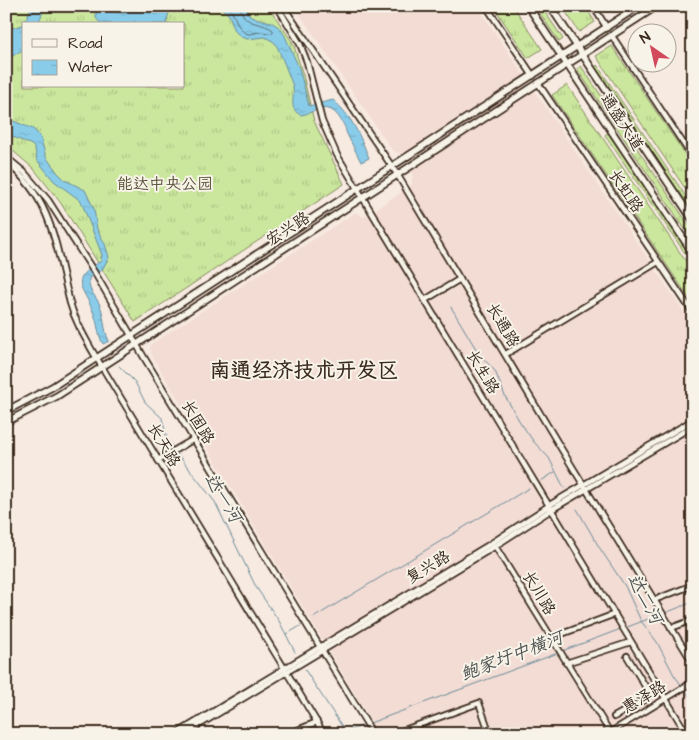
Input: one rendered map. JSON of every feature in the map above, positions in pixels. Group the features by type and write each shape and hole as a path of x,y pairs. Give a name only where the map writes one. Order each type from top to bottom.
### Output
{"main road":[{"name":"通盛大道","path":"528,6 693,253"},
{"name":"通盛大道","path":"550,6 693,220"},
{"name":"宏兴路","path":"6,411 52,387 132,336 639,6"},
{"name":"宏兴路","path":"6,422 57,396 657,6"}],"street":[{"name":"长生路","path":"277,6 294,31 304,53 319,111 328,137 357,190 687,734"},
{"name":"长通路","path":"283,6 397,174 693,663"},
{"path":"486,6 533,76"},
{"path":"593,6 607,28"},
{"path":"612,36 693,158"},
{"name":"长虹路","path":"538,83 693,313"},
{"name":"长固路","path":"6,157 24,172 48,200 96,275 372,732"},
{"name":"长天路","path":"6,162 30,186 43,205 50,221 62,263 70,304 81,331 96,358 324,732"},
{"path":"506,354 658,262"},
{"path":"425,300 460,279"},
{"name":"复兴路","path":"176,734 322,649 693,420"},
{"name":"复兴路","path":"585,487 693,426"},
{"path":"158,460 194,439"},
{"name":"长川路","path":"494,544 609,733"},
{"path":"655,601 693,585"},
{"path":"551,638 614,614"},
{"path":"670,626 693,620"},
{"path":"566,663 632,642"},
{"path":"614,717 646,699 648,691 627,656"},
{"name":"复兴路","path":"184,734 286,670"},
{"name":"惠泽路","path":"609,733 693,682"},
{"path":"393,734 479,703 490,734"},
{"path":"631,708 637,716"},
{"path":"288,734 318,722"}],"shaded area":[{"path":"294,6 477,6 693,325 693,734 379,734 152,356 151,344 356,212 364,217 412,185 413,176 399,153 392,150"}],"green space":[{"name":"能达中央公园","path":"6,6 268,6 293,43 314,121 344,184 135,322 60,202 34,169 6,145"},
{"path":"493,6 513,6 542,49 528,58"},
{"path":"535,6 541,6 563,39 559,42"},
{"path":"562,6 585,6 595,22 579,32"},
{"path":"612,46 626,67 626,72 630,72 693,166 693,200 596,56"},
{"path":"597,65 693,207 693,212 595,67"},
{"path":"581,66 693,231 693,241 577,69"},
{"path":"567,85 693,272 693,304 552,95"},
{"path":"608,133 693,259 693,265 605,135"},
{"path":"148,358 315,633 314,633"}],"water":[{"path":"32,6 48,6 44,9 39,22 24,22"},
{"path":"108,6 173,6 166,22 99,22 96,18 96,13"},
{"path":"219,6 244,6 251,17 271,22 280,28 299,68 309,106 333,100 340,106 359,134 369,158 361,162 344,124 335,112 322,109 301,115 297,113 293,107 293,87 275,43 265,37 247,39 241,37 235,31 229,15"},
{"path":"22,25 22,50 6,60 6,30"},
{"path":"6,118 33,129 40,136 46,157 57,172 65,180 85,190 94,209 97,229 109,257 102,270 89,278 90,289 101,308 109,341 103,344 94,314 81,284 84,274 101,261 102,255 81,201 54,181 37,160 35,149 32,145 11,136 6,130"}],"waterway":[{"name":"达二河","path":"451,307 479,354 495,371 505,396 520,422 534,442 549,458 564,488"},
{"name":"达一河","path":"119,366 135,382 145,402 162,418 167,439 173,448"},
{"name":"达一河","path":"176,452 215,502 256,587 279,621 295,652"},
{"path":"541,481 555,472"},
{"path":"313,618 529,488"},
{"name":"达二河","path":"577,509 625,586 641,621 657,642 674,675 682,686"},
{"name":"鲍家圩中横河","path":"665,613 693,602"},
{"name":"达二河","path":"625,628 661,614"},
{"path":"287,634 302,625"},
{"name":"鲍家圩中横河","path":"562,651 621,629"},
{"name":"鲍家圩中横河","path":"370,723 558,653"},
{"name":"达一河","path":"305,670 347,734"},
{"name":"达二河","path":"684,689 693,701"},
{"name":"鲍家圩中横河","path":"341,734 366,724"}],"district":[{"name":"南通经济技术开发区","path":"304,370"}]}
